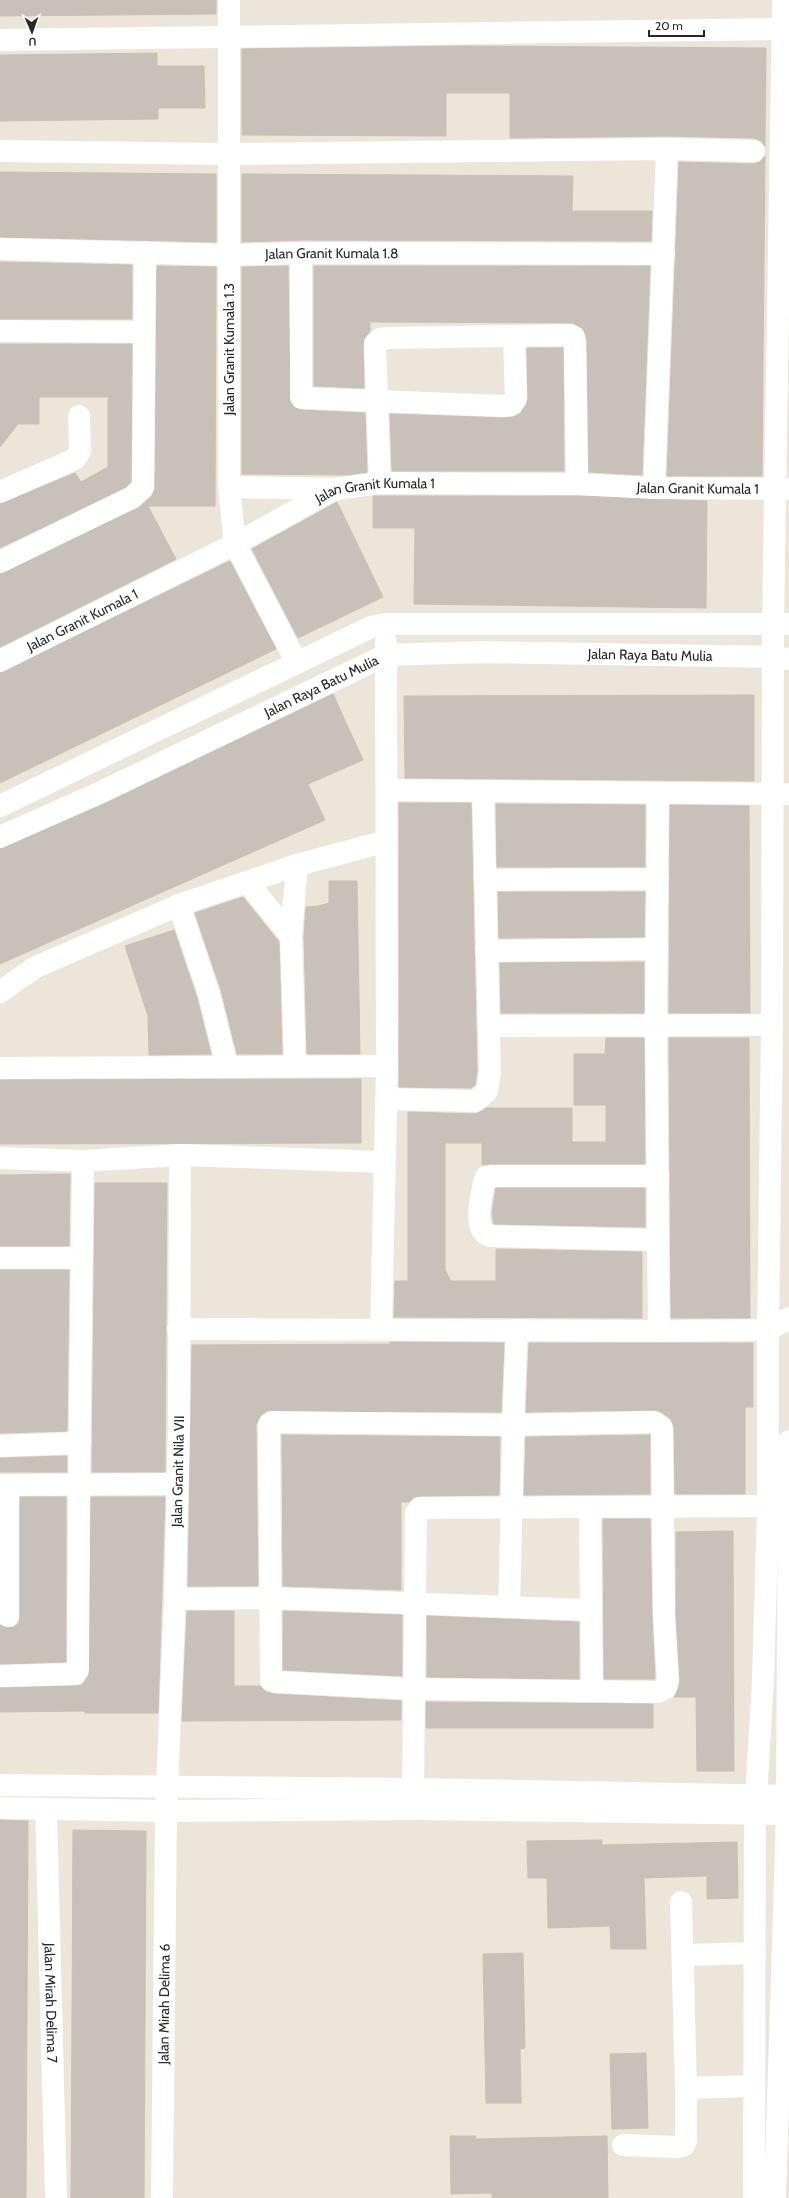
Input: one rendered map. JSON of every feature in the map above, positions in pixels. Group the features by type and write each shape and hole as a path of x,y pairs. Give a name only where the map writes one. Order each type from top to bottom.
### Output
{"street":[{"name":"Jalan Granit Kumala 1.3","path":"229,0 228,154 230,487 234,544"},
{"path":"754,2198 753,2086 756,1804 763,1681 768,1506 768,1330 772,1024 781,794 781,625 786,153 783,0"},
{"path":"0,40 228,38 783,29"},
{"path":"0,151 228,154 667,149 786,153"},
{"path":"654,488 667,149"},
{"name":"Jalan Granit Kumala 1.8","path":"0,249 229,255 301,253 664,254"},
{"path":"0,562 133,498 141,492 144,479 145,252"},
{"path":"301,253 302,398 504,406 511,405 516,400 514,336"},
{"path":"0,331 144,332"},
{"path":"380,483 375,344 380,339 569,335 574,337 577,484"},
{"path":"0,492 75,460 80,451 79,416"},
{"name":"Jalan Granit Kumala 1","path":"0,661 234,544 335,489 380,483 577,484 654,488 783,489"},
{"path":"230,487 335,489"},
{"path":"234,544 297,663"},
{"path":"0,806 371,628 385,624 781,625"},
{"path":"381,1328 387,1066 388,790 385,624"},
{"name":"Jalan Raya Batu Mulia","path":"0,837 99,793 386,655 484,652 781,658"},
{"path":"388,790 658,794 781,794"},
{"path":"386,1099 476,1101 483,1096 490,1082 483,791"},
{"path":"658,794 658,949 656,1025 659,1332"},
{"path":"0,992 36,966 179,905 298,865 387,841"},
{"path":"295,1066 292,936 298,865"},
{"path":"485,880 658,879"},
{"path":"248,883 292,936"},
{"path":"179,905 209,994 227,1066"},
{"path":"486,951 658,949"},
{"path":"489,1026 772,1024"},
{"path":"0,1068 387,1066"},
{"path":"0,1158 83,1160 180,1155 384,1162"},
{"name":"Jalan Granit Nila VII","path":"168,1788 175,1599 180,1155"},
{"path":"0,1676 77,1673 83,1160"},
{"path":"658,1176 486,1177 479,1213 483,1232 491,1236 658,1240"},
{"path":"0,1258 82,1258"},
{"path":"178,1329 381,1328 659,1332 768,1330 789,1318"},
{"path":"509,1607 513,1509 512,1425 517,1330"},
{"path":"271,1423 512,1425 658,1423 662,1428 663,1508 664,1616 668,1686 665,1690 658,1692 416,1689 276,1682 271,1680 269,1425 271,1423"},
{"path":"775,2198 788,1805 789,1441"},
{"path":"0,1446 80,1443"},
{"path":"8,1616 4,1485 177,1484"},
{"path":"413,1789 416,1689 414,1603 418,1510 423,1507 513,1509 768,1506"},
{"path":"590,1507 592,1691"},
{"path":"175,1599 271,1598 591,1609"},
{"path":"0,1785 168,1788 413,1789 788,1805"},
{"name":"Jalan Mirah Delima 6","path":"162,2198 166,1811 168,1788"},
{"path":"0,1808 166,1811 756,1804"},
{"name":"Jalan Mirah Delima 7","path":"46,1809 56,2198"},
{"path":"623,2145 678,2147 684,2145 686,2141 681,1902"},
{"path":"683,1955 755,1953"},
{"path":"686,2088 753,2086"}],"building":[{"path":"0,0 216,0 216,14 0,16"},
{"path":"466,46 766,48 765,146 761,141 754,138 667,136 510,138 510,93 446,93 446,136 242,135 242,49"},
{"path":"157,53 157,66 204,66 205,108 158,108 158,119 0,121 0,55"},
{"path":"765,156 762,476 667,476 679,162 754,164 760,162"},
{"path":"0,172 216,174 216,242 0,237"},
{"path":"242,174 573,176 572,211 652,211 651,241 301,240 242,242"},
{"path":"0,262 132,265 132,319 0,319"},
{"path":"157,266 216,267 215,506 148,506 176,559 0,647 0,574 138,508 152,496 155,488"},
{"path":"288,266 290,402 295,408 302,410 365,413 367,472 347,475 242,474 242,267"},
{"path":"314,266 650,266 642,475 589,472 587,340 583,329 573,323 370,322 370,331 364,339 363,344 364,388 314,386"},
{"path":"0,344 132,344 131,482 126,487 0,548 0,504 75,473 81,482 108,467 108,397 39,397 39,424 18,424 0,447"},
{"path":"527,348 563,348 564,471 392,471 390,414 504,418 513,417 521,413 528,399"},
{"path":"373,496 577,496 707,501 706,608 414,604 415,528 373,528"},
{"path":"337,502 383,597 298,638 252,549"},
{"path":"230,561 276,649 0,783 0,673"},
{"path":"333,694 363,760 308,784 325,820 0,964 0,849 104,804"},
{"path":"754,695 754,781 405,778 404,696"},
{"path":"399,803 471,803 477,1071 475,1085 471,1088 399,1087"},
{"path":"496,804 645,805 645,867 497,867"},
{"path":"670,805 749,806 750,1013 669,1013"},
{"path":"329,881 357,881 360,1054 307,1054 304,936 306,907 329,903"},
{"path":"498,892 645,892 644,937 499,938"},
{"path":"243,897 279,942 282,1054 237,1054 221,990 195,913"},
{"path":"174,930 197,998 211,1054 149,1055 148,1016 125,946"},
{"path":"644,962 644,1013 501,1013 500,963"},
{"path":"606,1038 644,1038 645,1164 482,1165 482,1143 445,1143 445,1270 451,1281 496,1281 496,1249 642,1252 642,1318 394,1317 395,1281 408,1281 408,1112 476,1114 486,1108 572,1108 572,1142 606,1142 606,1105 574,1105 574,1054 605,1054"},
{"path":"669,1038 749,1038 750,1318 671,1318"},
{"path":"361,1079 361,1143 0,1144 0,1080"},
{"path":"70,1174 69,1246 0,1246 0,1175"},
{"path":"95,1183 167,1183 165,1472 92,1472"},
{"path":"496,1188 645,1188 645,1227 494,1224 492,1213"},
{"path":"0,1270 69,1270 67,1431 0,1433"},
{"path":"390,1342 504,1343 501,1412 267,1411 260,1416 256,1425 258,1586 188,1586 192,1345 390,1344"},
{"path":"529,1343 753,1343 753,1407 745,1407 745,1494 675,1494 674,1428 670,1418 661,1412 654,1410 526,1412"},
{"path":"282,1435 500,1437 499,1495 420,1496 414,1497 409,1502 401,1502 401,1590 283,1586"},
{"path":"650,1435 650,1494 524,1495 526,1437"},
{"path":"67,1456 67,1472 0,1472 0,1458"},
{"path":"20,1497 66,1497 66,1662 0,1664 0,1625 8,1628 14,1627 19,1623 20,1616"},
{"path":"91,1497 165,1497 158,1713 85,1713 85,1711 0,1712 0,1688 82,1685 89,1675"},
{"path":"603,1519 650,1519 655,1679 604,1679"},
{"path":"733,1531 734,1771 697,1771 696,1697 674,1697 680,1681 676,1616 676,1532"},
{"path":"187,1611 234,1611 234,1686 260,1686 266,1692 275,1694 401,1701 401,1720 182,1721"},
{"path":"283,1611 402,1615 402,1676 283,1670"},
{"path":"427,1616 579,1622 579,1679 427,1677"},
{"path":"426,1702 653,1704 653,1728 426,1728"},
{"path":"0,1820 28,1821 26,2198 0,2198"},
{"path":"73,1830 146,1831 144,2198 71,2198"},
{"path":"602,1840 602,1845 737,1842 738,1898 707,1899 707,1876 644,1878 646,1949 611,1949 610,1926 548,1928 547,1878 528,1878 527,1841"},
{"path":"523,1953 525,2048 520,2049 521,2103 486,2103 483,1954"},
{"path":"646,2053 648,2128 612,2129 610,2054"},
{"path":"450,2136 476,2136 476,2139 607,2136 608,2198 492,2198 492,2193 451,2194"}]}
